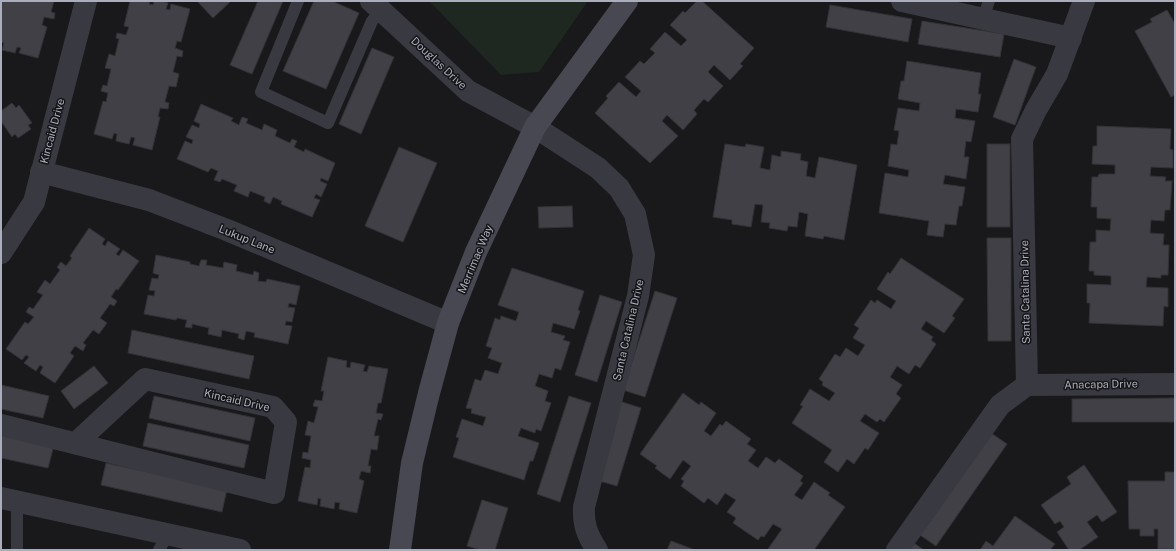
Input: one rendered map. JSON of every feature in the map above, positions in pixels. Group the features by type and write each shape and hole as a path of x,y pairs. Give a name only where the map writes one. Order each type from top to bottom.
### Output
{"street":[{"name":"Kincaid Drive","path":"1,253 34,202 86,1"},
{"name":"Merrimac Way","path":"400,550 412,463 428,393 448,323 476,252 535,127 627,1"},
{"path":"902,1 986,10 1071,38"},
{"name":"Santa Catalina Drive","path":"1027,385 1022,139 1036,110 1057,74 1084,1"},
{"name":"Douglas Drive","path":"377,5 468,91 535,127"},
{"name":"Santa Catalina Drive","path":"535,127 598,168 619,188 635,214 644,255 638,296 584,506 583,522 588,537 597,550"},
{"name":"Lukup Lane","path":"41,172 150,200 235,233 448,323"},
{"name":"Kincaid Drive","path":"1,425 77,442 274,493 286,422 273,407 145,379 77,442"},
{"name":"Anacapa Drive","path":"1027,385 1175,384"},
{"path":"897,550 1000,405 1027,385"},
{"path":"9,500 163,542 240,550"}],"lane":[{"path":"298,1 261,92 328,123 372,21 377,5"},
{"path":"9,500 18,550"}],"shaded area":[{"path":"429,1 588,1 539,72 501,75"}],"building":[{"path":"1,1 54,1 51,12 55,13 54,19 44,17 42,25 47,27 38,58 19,53 21,48 17,47 15,53 2,50 4,43 1,42"},
{"path":"130,1 150,1 149,4 153,5 154,1 162,1 168,3 166,9 170,10 171,4 190,9 181,42 177,41 175,48 183,51 182,57 177,56 173,72 179,74 176,87 169,86 165,102 169,103 168,109 160,108 158,117 160,117 152,150 133,145 135,138 131,137 129,144 116,141 117,134 114,133 112,139 94,134 103,101 106,102 108,93 101,91 103,85 107,86 111,69 105,68 109,54 115,56 119,39 116,38 117,33 126,35 129,27 124,26"},
{"path":"197,1 231,1 213,18"},
{"path":"258,1 283,1 252,74 230,65"},
{"path":"314,1 332,1 359,13 326,89 283,71"},
{"path":"697,1 702,1 754,48 740,64 743,66 730,80 714,65 708,72 723,86 708,102 704,99 694,110 697,114 683,130 667,115 662,121 678,136 650,163 595,113 608,98 606,96 619,82 636,97 641,91 625,77 640,61 644,64 655,53 650,49 665,32 681,46 687,40 670,25 683,11 685,13"},
{"path":"830,5 912,19 908,42 826,27"},
{"path":"1167,10 1175,24 1175,95 1171,97 1135,31 1152,22 1150,19"},
{"path":"922,21 1004,34 1000,57 918,44"},
{"path":"372,48 394,57 361,134 339,124"},
{"path":"1014,59 1036,67 1015,125 993,117"},
{"path":"907,61 981,73 978,94 981,94 978,112 956,109 955,118 975,121 971,142 966,141 964,157 969,157 966,179 945,175 943,184 965,187 962,206 959,206 956,225 945,224 943,237 927,235 929,221 879,213 885,173 908,177 909,170 888,166 891,144 897,145 899,131 894,130 898,108 919,111 920,103 898,99 901,81 904,81"},
{"path":"12,103 16,108 19,105 32,123 28,125 31,129 18,138 15,134 12,137 1,121 1,111"},
{"path":"201,104 233,118 231,121 239,125 242,117 248,119 246,123 262,130 264,124 277,130 275,136 290,143 292,139 297,141 294,147 304,152 305,149 335,163 328,181 321,178 320,181 327,184 321,197 316,194 314,198 320,200 312,217 281,204 282,201 273,197 270,204 264,201 265,197 250,191 248,197 234,191 237,185 222,179 220,182 214,180 218,171 211,168 208,172 177,159 185,141 192,144 193,140 186,137 192,125 199,128 200,124 194,121"},
{"path":"1097,126 1171,129 1170,149 1173,150 1173,168 1151,167 1150,176 1166,177 1165,181 1172,181 1170,210 1165,210 1164,221 1151,220 1150,233 1164,234 1163,245 1169,245 1168,275 1161,275 1161,278 1147,277 1146,287 1168,288 1168,307 1164,306 1163,326 1089,323 1090,303 1087,303 1087,284 1111,285 1111,276 1094,275 1094,271 1089,271 1090,242 1096,242 1096,230 1110,231 1111,219 1097,218 1097,207 1091,207 1092,177 1098,177 1099,174 1115,174 1115,165 1092,164 1093,146 1097,146"},
{"path":"725,144 745,147 746,144 764,147 760,168 770,170 772,155 781,157 781,151 801,154 800,160 808,162 806,176 815,178 819,157 857,165 844,240 824,236 823,239 805,236 808,214 799,212 797,227 788,226 787,231 769,228 770,223 761,222 763,205 755,204 751,227 732,224 732,220 713,217"},
{"path":"987,144 1010,144 1010,227 987,227"},
{"path":"399,147 437,163 403,242 365,226"},
{"path":"572,206 573,227 539,228 538,207"},
{"path":"89,228 105,239 102,244 105,246 108,241 120,249 116,254 119,256 123,250 139,261 118,290 116,289 111,297 117,301 114,306 110,304 100,318 107,323 99,334 93,330 83,343 86,345 83,351 75,346 70,353 74,356 55,383 40,373 43,367 40,365 36,371 24,363 29,357 26,355 22,360 6,349 25,322 28,324 34,317 26,312 29,307 33,309 43,295 37,292 45,280 50,284 60,270 57,267 61,262 66,266 72,258 70,256"},
{"path":"987,238 1011,238 1011,341 988,341"},
{"path":"156,255 190,262 190,264 199,266 201,260 207,260 206,265 223,268 224,262 237,265 236,271 253,275 254,271 259,273 258,281 266,282 267,279 300,286 296,305 289,303 288,307 295,308 292,322 286,321 285,325 292,326 288,344 254,337 255,333 246,331 244,340 238,338 239,334 222,330 221,337 208,334 209,328 192,324 192,328 185,327 187,320 177,318 176,320 144,314 148,295 154,296 155,291 149,290 152,278 158,279 159,275 153,273"},
{"path":"901,258 964,299 952,316 955,318 944,333 926,321 921,329 933,337 931,340 936,344 920,368 915,365 909,374 897,366 890,377 902,385 896,394 901,398 884,422 880,419 877,422 865,414 860,421 879,433 868,450 865,448 854,464 847,459 838,472 824,462 832,450 792,423 803,406 800,405 810,389 829,401 835,393 822,385 823,382 819,379 835,354 840,357 846,348 858,356 865,345 853,338 859,328 854,325 871,300 875,303 877,300 891,309 896,301 877,289 888,272 890,274"},
{"path":"512,268 584,291 578,310 580,311 574,329 553,323 551,332 565,336 563,340 570,342 561,370 555,368 552,378 539,374 535,386 548,391 545,401 551,403 541,431 536,429 535,433 521,428 518,436 539,443 533,461 530,461 524,480 453,457 459,438 456,437 462,419 483,426 486,417 471,413 472,409 466,408 475,379 481,381 485,370 498,374 502,363 488,358 492,348 486,346 495,318 500,320 501,316 516,321 519,312 498,305"},
{"path":"655,291 677,298 645,397 623,390"},
{"path":"600,295 622,302 597,382 575,375"},
{"path":"132,330 254,356 249,379 128,353"},
{"path":"328,357 347,361 346,367 350,368 351,362 365,365 363,371 367,372 369,366 388,369 381,403 378,403 376,413 383,414 381,420 378,419 374,436 379,436 377,450 371,449 368,466 371,466 370,473 361,471 359,479 364,481 357,513 339,509 340,503 335,502 334,509 320,506 321,499 318,498 317,505 298,501 305,467 310,468 311,460 302,458 303,452 308,453 311,436 305,435 308,421 314,423 318,407 313,406 315,400 322,401 324,391 321,391"},
{"path":"94,366 108,383 74,409 61,391"},
{"path":"1,385 49,396 43,418 1,409"},
{"path":"683,393 699,405 701,402 716,413 704,431 711,436 720,424 722,426 726,421 751,439 747,444 756,450 748,461 758,468 766,457 775,463 779,459 803,476 800,481 803,483 794,495 802,500 814,482 830,493 828,495 845,507 814,550 768,549 782,529 773,524 764,537 761,536 758,540 733,523 736,518 727,512 736,500 725,493 717,505 708,498 704,503 681,486 684,481 681,479 691,466 683,460 670,479 655,468 657,466 640,454"},
{"path":"154,396 255,418 250,441 149,418"},
{"path":"569,396 591,403 560,502 537,494"},
{"path":"1175,398 1175,422 1072,422 1072,399"},
{"path":"619,401 641,408 617,486 596,480"},
{"path":"148,423 249,445 244,468 143,446"},
{"path":"988,431 1007,444 936,546 917,533"},
{"path":"1,433 54,445 48,468 1,458"},
{"path":"106,463 227,489 222,512 101,485"},
{"path":"1084,465 1117,512 1102,522 1097,515 1087,522 1098,537 1079,550 1069,550 1057,532 1064,527 1060,521 1055,524 1041,505 1071,484 1067,477"},
{"path":"1165,472 1175,472 1175,549 1158,549 1158,529 1154,529 1154,536 1140,536 1140,529 1129,529 1128,481 1165,481"},
{"path":"482,500 508,508 495,550 481,550 467,546"},
{"path":"1015,516 1055,544 1050,550 980,550 986,541 993,546"},
{"path":"671,541 695,550 667,550"},
{"path":"911,541 924,550 904,550"}]}
